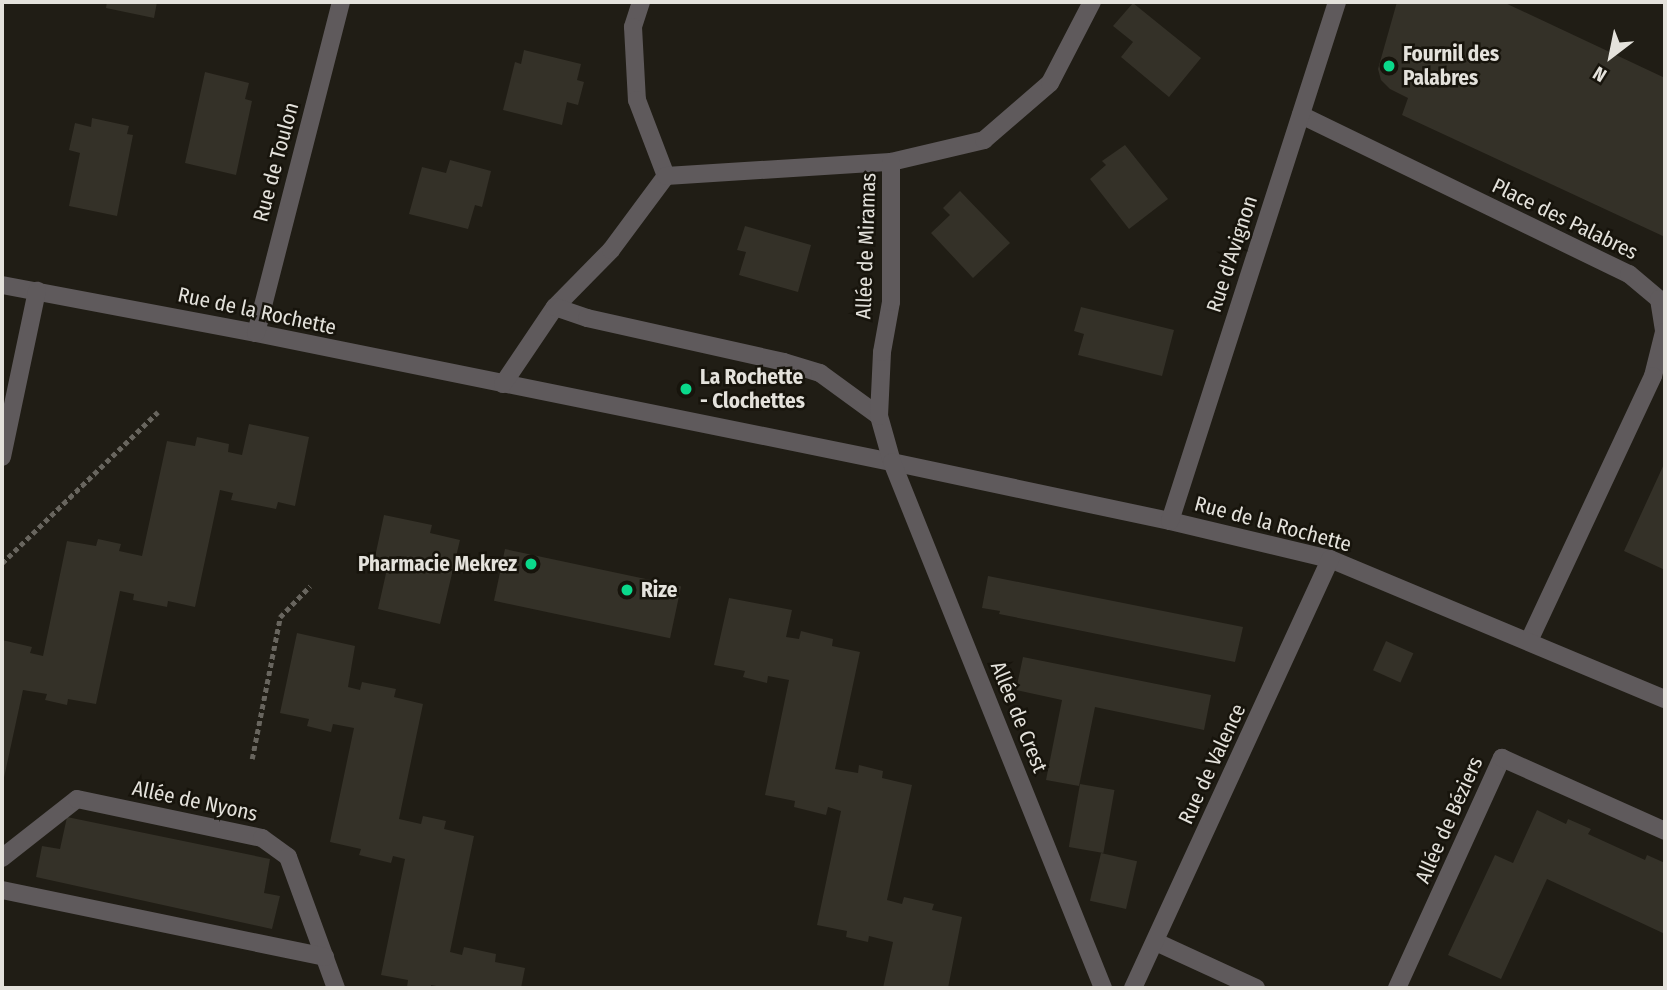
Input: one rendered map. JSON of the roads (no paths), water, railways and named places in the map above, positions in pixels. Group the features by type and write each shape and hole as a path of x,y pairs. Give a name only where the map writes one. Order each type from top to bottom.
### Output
{"street":[{"name":"Rue de Toulon","path":"256,333 341,2"},
{"path":"503,384 555,307 611,250 666,176 637,100 633,27 641,2"},
{"name":"Allée de Miramas","path":"666,176 891,162 984,139 1050,83 1092,2"},
{"name":"Rue d'Avignon","path":"1170,521 1337,2"},
{"name":"Place des Palabres","path":"1301,115 1629,274 1659,299 1664,332 1653,376 1529,641"},
{"name":"Allée de Miramas","path":"879,415 882,352 891,302 891,162"},
{"name":"Rue de la Rochette","path":"2,285 256,333 892,462 1170,521 1330,559 1665,699"},
{"path":"2,457 37,291"},
{"path":"555,307 587,318 784,362 820,373 879,415 892,462"},
{"name":"Allée de Crest","path":"892,462 1103,988"},
{"name":"Rue de Valence","path":"1133,988 1330,559"},
{"name":"Allée de Béziers","path":"1397,988 1502,758 1665,831"},
{"name":"Allée de Nyons","path":"2,858 77,799 262,838 288,857 336,988"},
{"path":"2,890 325,957"},
{"path":"1156,942 1256,988"}],"place":[{"name":"Fournil des Palabres","path":"1389,66"},
{"name":"La Rochette - Clochettes","path":"686,389"},
{"name":"Pharmacie Mekrez","path":"531,564"},
{"name":"Rize","path":"627,590"}]}
